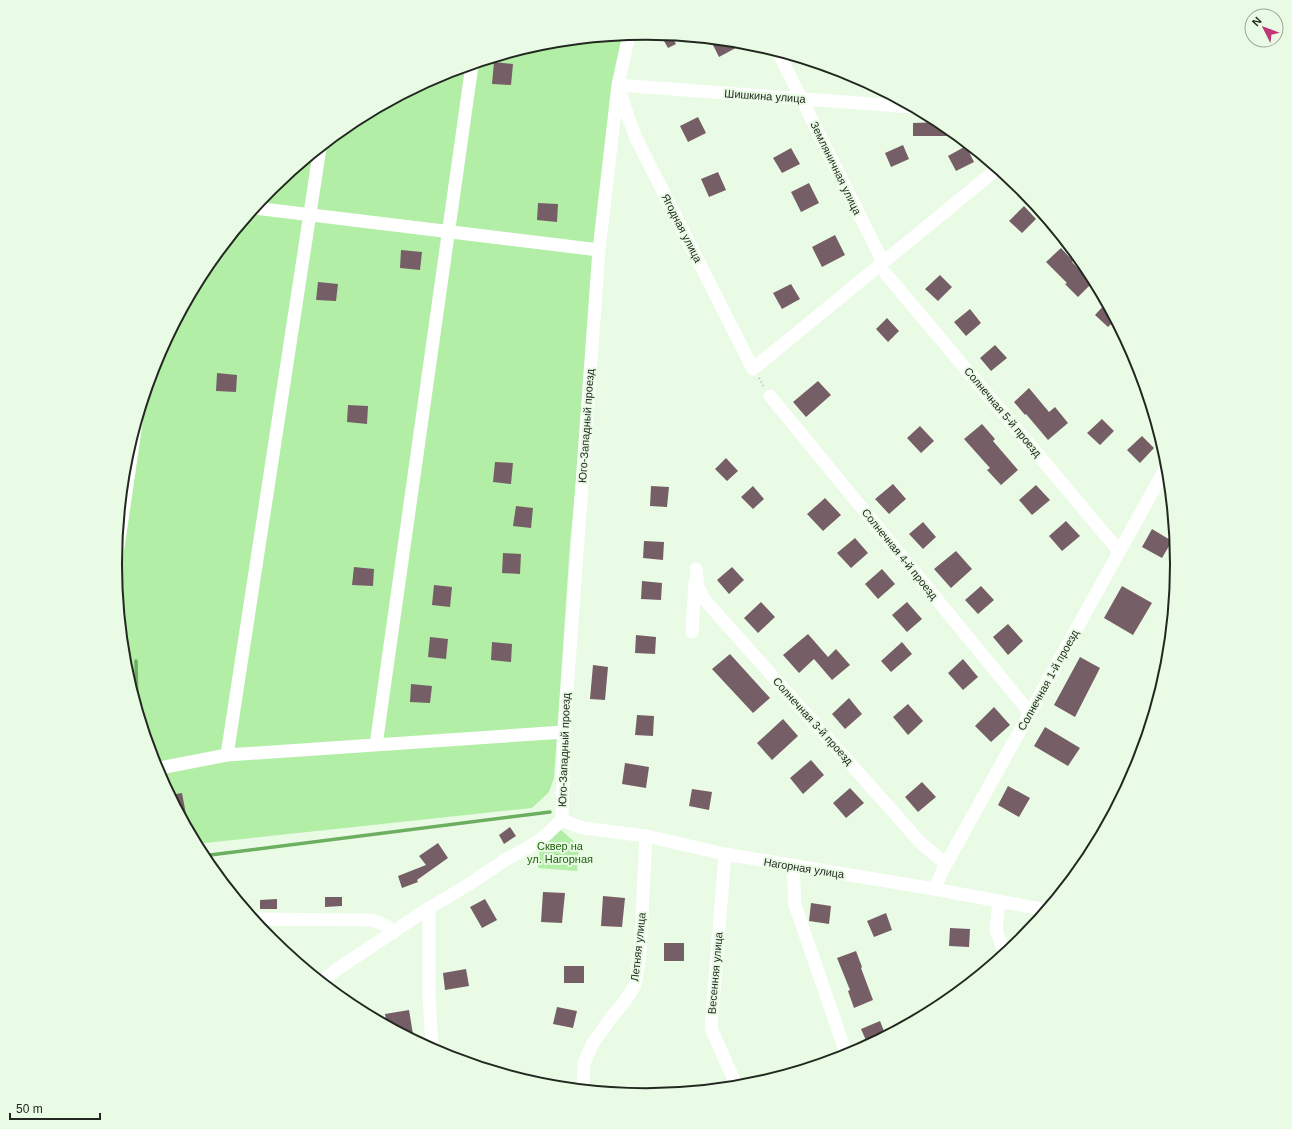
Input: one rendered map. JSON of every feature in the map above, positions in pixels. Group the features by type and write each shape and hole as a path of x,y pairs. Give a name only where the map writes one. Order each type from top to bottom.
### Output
{"street":[{"name":"Юго-Западный проезд","path":"562,820 564,732 599,250 618,85 628,41"},
{"name":"Земляничная улица","path":"781,58 885,268"},
{"path":"376,745 471,70"},
{"name":"Шишкина улица","path":"618,85 901,106"},
{"name":"Ягодная улица","path":"618,85 626,114 636,138 753,369"},
{"path":"227,755 319,154"},
{"path":"753,369 885,268 993,171"},
{"path":"261,209 599,250"},
{"name":"Солнечная 5-й проезд","path":"885,268 1119,551"},
{"name":"Солнечная 4-й проезд","path":"770,396 1030,713"},
{"name":"Солнечная 1-й проезд","path":"934,889 946,864 1162,474"},
{"name":"Солнечная 3-й проезд","path":"692,632 696,569 698,587 704,599 920,842 946,864"},
{"path":"162,768 227,755 564,732"},
{"path":"325,979 429,908 546,835 562,820"},
{"name":"Нагорная улица","path":"562,820 583,828 646,836 725,854 934,889 1041,909"},
{"name":"Летняя улица","path":"583,1085 584,1063 593,1043 625,1001 635,985 640,954 646,836"},
{"name":"Весенняя улица","path":"725,854 711,1028 735,1081"},
{"path":"793,866 796,905 845,1050"},
{"path":"999,901 996,930 1003,948"},
{"path":"429,908 429,994 432,1043"},
{"path":"260,919 372,920 387,926 393,933"}],"path":[{"path":"753,369 770,396"},
{"path":"548,858 564,859"}],"green space":[{"path":"624,41 615,86 570,544 554,778 549,792 532,808 202,843 192,827 161,765 139,700 126,633 123,599 122,564 126,496 139,429 149,396 161,364 192,302 230,245 275,194 300,170 355,128 384,110 445,80 510,58 544,50 578,44"},
{"name":"Сквер на ул. Нагорная","path":"560,829 579,846 577,871 538,868 540,845"}],"building":[{"path":"664,41 674,41 676,44 668,48"},
{"path":"712,44 736,48 719,57"},
{"path":"494,63 513,64 511,85 492,84"},
{"path":"698,117 706,133 688,142 680,126"},
{"path":"928,122 948,136 913,136 913,123"},
{"path":"903,145 909,159 891,167 885,153"},
{"path":"964,147 968,151 974,162 956,171 948,156"},
{"path":"791,148 800,164 782,173 773,158"},
{"path":"718,172 726,190 709,197 701,179"},
{"path":"809,183 819,203 801,212 791,192"},
{"path":"538,203 558,204 557,222 537,220"},
{"path":"1024,206 1036,219 1022,233 1009,221"},
{"path":"835,235 845,255 822,267 812,247"},
{"path":"1061,248 1073,261 1072,262 1081,271 1090,285 1078,297 1065,284 1067,283 1046,262"},
{"path":"401,250 422,252 420,270 400,268"},
{"path":"940,275 952,287 938,301 925,289"},
{"path":"318,282 338,284 336,301 316,300"},
{"path":"791,284 800,299 782,309 773,293"},
{"path":"1102,307 1111,324 1108,327 1095,315"},
{"path":"970,309 981,323 966,336 954,322"},
{"path":"887,318 899,331 888,342 876,329"},
{"path":"995,345 1007,358 991,371 980,358"},
{"path":"217,373 237,375 236,392 216,391"},
{"path":"818,381 831,395 806,417 793,402"},
{"path":"1029,388 1049,412 1055,407 1068,423 1048,440 1014,402"},
{"path":"348,405 368,406 367,424 347,422"},
{"path":"1102,419 1114,431 1100,445 1087,433"},
{"path":"982,424 995,439 993,441 1018,470 1001,485 987,470 990,468 964,439"},
{"path":"920,426 934,441 921,453 907,438"},
{"path":"1142,436 1154,448 1140,463 1127,450"},
{"path":"726,458 738,471 727,481 715,469"},
{"path":"495,462 513,463 511,484 493,482"},
{"path":"893,484 906,499 889,514 875,499"},
{"path":"1036,485 1050,500 1032,515 1019,500"},
{"path":"651,486 669,487 667,507 650,506"},
{"path":"753,486 764,499 753,509 741,497"},
{"path":"825,498 841,515 823,531 807,514"},
{"path":"516,506 533,508 531,528 513,526"},
{"path":"1066,521 1080,536 1062,551 1049,536"},
{"path":"923,522 936,537 923,549 909,534"},
{"path":"1152,529 1169,539 1169,545 1162,558 1142,547"},
{"path":"855,538 868,553 851,568 837,553"},
{"path":"644,541 664,542 663,560 643,558"},
{"path":"956,551 972,569 951,588 934,569"},
{"path":"503,553 521,554 520,574 502,573"},
{"path":"354,567 374,569 373,586 352,585"},
{"path":"732,567 744,580 729,594 717,580"},
{"path":"882,569 895,584 878,599 865,584"},
{"path":"642,581 662,583 661,600 641,599"},
{"path":"434,585 452,587 450,607 432,605"},
{"path":"981,586 994,600 978,614 965,600"},
{"path":"1122,586 1152,603 1133,635 1104,618"},
{"path":"761,602 775,617 758,633 744,618"},
{"path":"907,602 922,619 907,632 892,615"},
{"path":"1008,624 1023,641 1008,655 993,637"},
{"path":"808,634 828,657 836,649 850,665 832,680 814,659 799,673 783,655"},
{"path":"636,635 656,637 655,654 635,653"},
{"path":"430,637 448,639 446,659 428,657"},
{"path":"492,642 512,644 511,662 491,660"},
{"path":"902,642 912,654 891,672 881,661"},
{"path":"730,654 770,698 753,713 712,669"},
{"path":"1080,657 1100,668 1075,717 1054,705"},
{"path":"963,659 978,677 963,690 948,673"},
{"path":"593,665 608,667 605,700 590,699"},
{"path":"411,684 432,686 430,703 410,702"},
{"path":"849,698 862,714 845,729 832,714"},
{"path":"908,704 923,721 908,735 893,717"},
{"path":"994,707 1010,725 991,742 975,726"},
{"path":"637,715 654,716 653,736 635,735"},
{"path":"783,719 798,736 772,760 757,743"},
{"path":"1045,727 1080,748 1068,766 1034,746"},
{"path":"811,760 824,775 803,794 790,778"},
{"path":"625,763 649,767 646,788 622,784"},
{"path":"922,782 936,797 918,812 905,797"},
{"path":"1008,786 1030,798 1019,817 998,805"},
{"path":"850,788 864,803 846,818 833,803"},
{"path":"692,789 712,792 709,810 689,806"},
{"path":"182,793 186,816 176,796 175,794"},
{"path":"510,827 516,836 504,844 499,835"},
{"path":"438,843 448,858 417,880 418,882 402,888 398,876 426,865 419,856"},
{"path":"543,892 565,893 562,923 541,922"},
{"path":"603,896 625,898 622,927 601,926"},
{"path":"325,897 342,897 342,906 325,907"},
{"path":"277,899 277,909 260,909 260,900"},
{"path":"485,899 497,920 482,928 470,907"},
{"path":"811,903 831,906 829,924 809,921"},
{"path":"886,913 892,930 874,937 867,921"},
{"path":"950,928 970,929 969,947 949,946"},
{"path":"664,943 684,943 684,961 664,961"},
{"path":"856,951 873,1000 854,1008 848,991 850,990 837,958"},
{"path":"564,966 584,966 584,983 564,983"},
{"path":"466,969 469,986 445,990 443,973"},
{"path":"557,1007 577,1011 573,1028 553,1024"},
{"path":"409,1010 413,1035 386,1020 385,1014"},
{"path":"880,1021 884,1032 866,1040 861,1029"}],"waterway":[{"path":"136,661 137,689"},
{"path":"209,855 550,812"}]}
